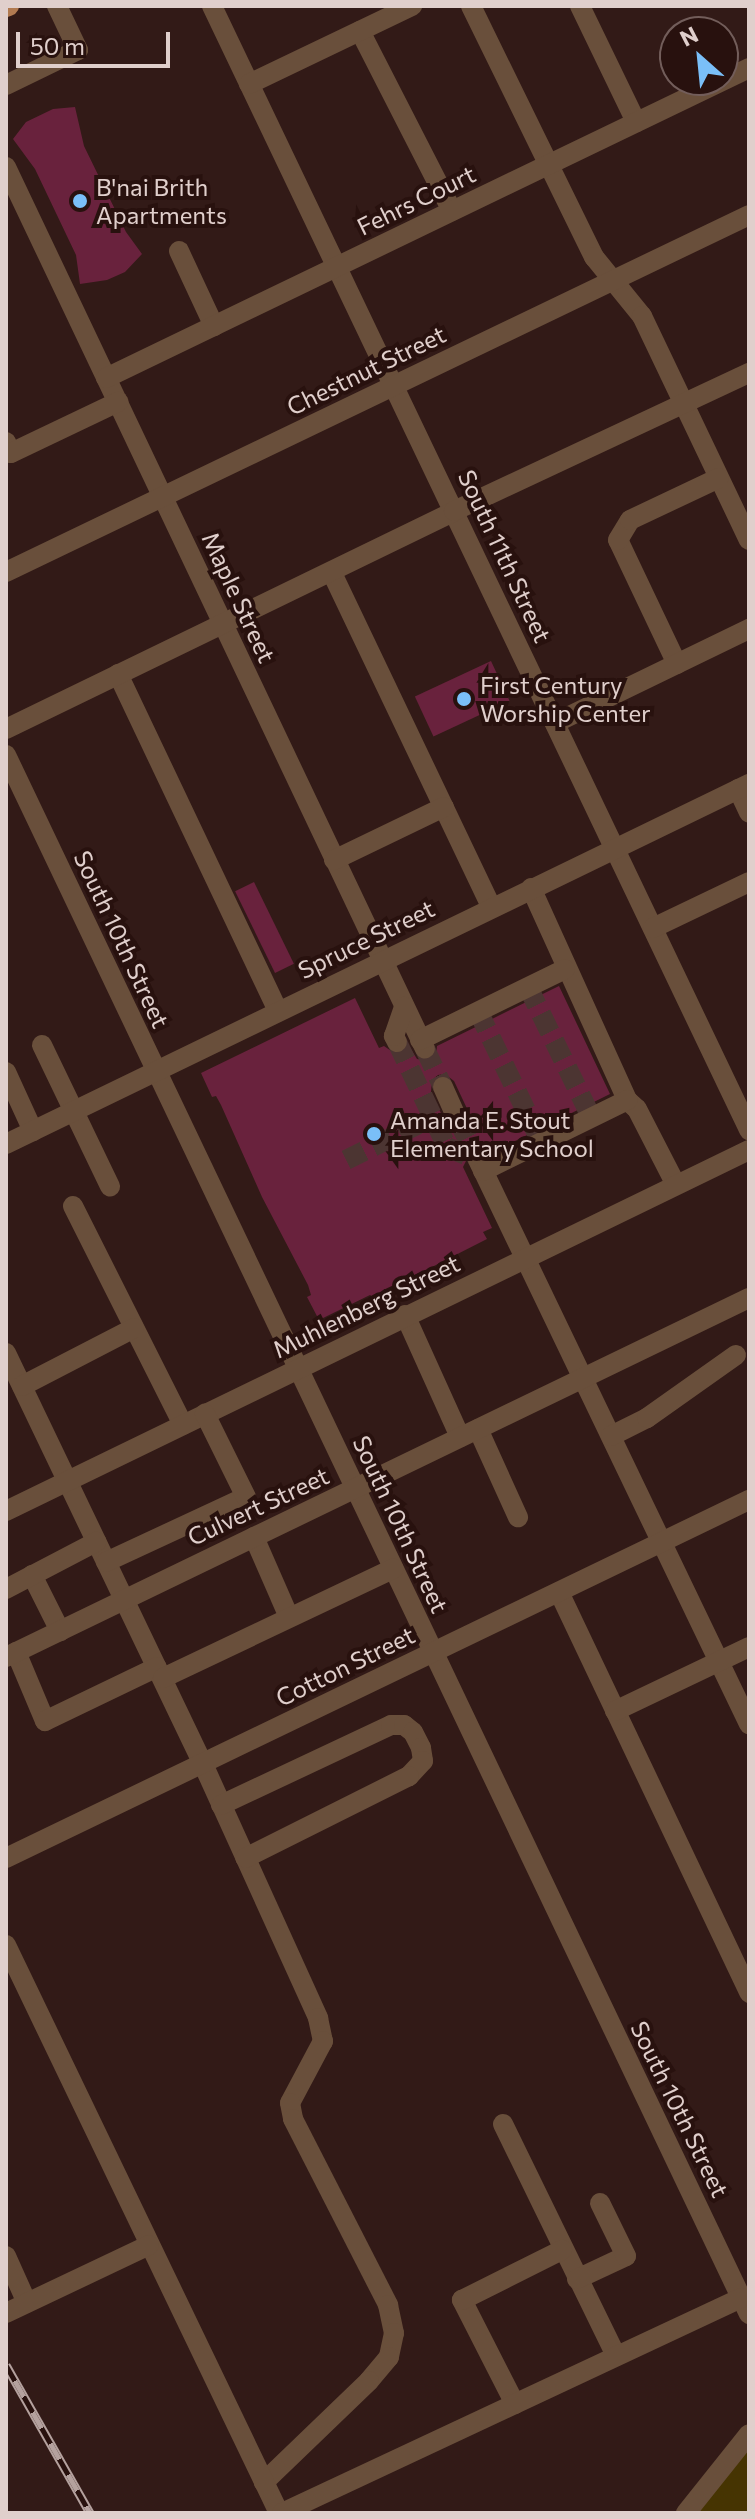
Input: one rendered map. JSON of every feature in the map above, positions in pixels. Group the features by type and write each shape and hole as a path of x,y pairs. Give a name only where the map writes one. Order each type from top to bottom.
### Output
{"street":[{"path":"6,85 78,50 57,6"},
{"name":"South 11th Street","path":"212,6 396,385 749,1130"},
{"path":"249,84 412,6"},
{"path":"471,6 594,257 615,279 642,316 749,540"},
{"path":"580,6 636,122"},
{"path":"360,31 452,211"},
{"name":"Fehrs Court","path":"106,378 749,68"},
{"name":"Maple Street","path":"6,167 422,1044 565,969"},
{"name":"Chestnut Street","path":"6,572 749,215"},
{"path":"179,251 214,326"},
{"path":"6,729 454,511 749,373"},
{"path":"6,442 11,453 118,402"},
{"path":"677,664 618,540 630,520 719,478"},
{"path":"332,573 491,907"},
{"path":"555,723 749,629"},
{"path":"118,674 278,1011"},
{"name":"South 10th Street","path":"6,755 745,2306"},
{"path":"743,786 749,813"},
{"name":"Spruce Street","path":"6,1144 743,786"},
{"path":"334,860 444,807"},
{"path":"653,928 749,882"},
{"path":"531,888 563,953 565,969 627,1100 637,1109 676,1185"},
{"path":"397,1042 394,1036 404,1007"},
{"path":"42,1045 110,1186"},
{"path":"6,1072 33,1131"},
{"path":"443,1087 458,1120"},
{"path":"627,1100 480,1165 749,1724"},
{"name":"Muhlenberg Street","path":"6,1511 749,1150"},
{"path":"73,1206 183,1425"},
{"name":"Culvert Street","path":"11,1655 749,1298"},
{"path":"405,1315 518,1517"},
{"path":"22,1386 134,1328"},
{"path":"6,1353 203,1764 318,2018 323,2041 290,2103 293,2119 388,2305 394,2333 389,2357 369,2381 264,2482"},
{"path":"611,1436 647,1418 736,1355"},
{"path":"106,1562 246,1497 205,1414"},
{"name":"Cotton Street","path":"6,1858 749,1500"},
{"path":"254,1537 289,1617"},
{"path":"6,1589 96,1542"},
{"path":"11,1655 45,1721 393,1569"},
{"path":"32,1575 60,1631"},
{"path":"559,1592 749,1993"},
{"path":"615,1711 749,1647"},
{"path":"221,1805 391,1725 404,1725 413,1732 421,1748 423,1761 409,1776 245,1858"},
{"path":"6,1945 280,2513 616,2356 745,2306"},
{"path":"503,2124 616,2356"},
{"path":"577,2279 626,2256 600,2203"},
{"path":"6,2313 149,2245"},
{"path":"515,2404 462,2300 562,2250"},
{"path":"6,2256 27,2303"},
{"path":"686,2513 749,2434"}],"shaded area":[{"path":"749,2434 749,2513 686,2513"}],"building":[{"name":"B'nai Brith Apartments","path":"75,107 84,146 126,232 142,254 125,272 107,280 80,284 76,255 35,169 13,139 26,122 53,109"},
{"name":"First Century Worship Center","path":"491,661 510,701 433,736 415,696"},
{"path":"254,882 294,964 275,973 235,891"},
{"name":"Amanda E. Stout Elementary School","path":"559,986 610,1094 489,1154 480,1147 472,1149 463,1167 492,1228 483,1232 487,1239 373,1297 370,1295 319,1320 307,1297 311,1295 308,1285 262,1197 221,1105 216,1096 212,1097 201,1073 355,998 379,1048 384,1046 397,1055 409,1046 417,1059 430,1061 436,1056 437,1046","holes":["445,1074 454,1081 470,1115 469,1127 463,1132 456,1133 447,1126 431,1092 432,1080"]}],"tunnel":[{"path":"528,987 591,1117"},
{"path":"478,1011 541,1142"},
{"path":"397,1042 447,1147 478,1160"},
{"path":"425,1049 443,1087"},
{"path":"346,1160 433,1117"},
{"path":"458,1120 478,1160"}],"railway":[{"path":"6,2365 90,2513"}],"place":[{"name":"B'nai Brith Apartments","path":"80,201"},
{"name":"First Century Worship Center","path":"464,699"},
{"name":"Amanda E. Stout Elementary School","path":"374,1134"}]}
